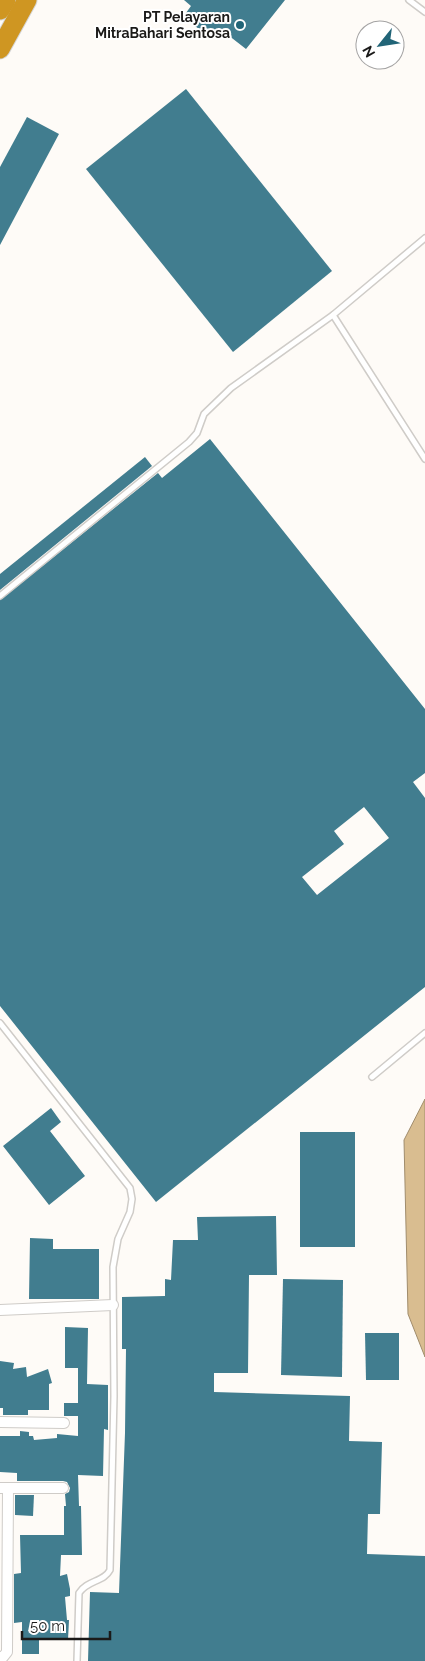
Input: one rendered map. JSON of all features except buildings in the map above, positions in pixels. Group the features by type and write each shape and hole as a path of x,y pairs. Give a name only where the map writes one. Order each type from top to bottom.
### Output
{"highway":[{"path":"0,10 6,0"},
{"path":"0,49 27,0"}],"street":[{"path":"0,1310 113,1305"},
{"path":"0,1422 64,1423"},
{"path":"0,1657 7,1652 4,1488 63,1488"}],"lane":[{"path":"409,0 425,12"},
{"path":"0,596 189,442 197,433 204,414 231,388 334,315 425,238"},
{"path":"334,315 425,459"},
{"path":"0,1023 130,1188 132,1199 130,1212 118,1239 115,1251 110,1570 106,1576 83,1587 79,1593 77,1661"},
{"path":"372,1077 425,1033"}],"shaded area":[{"path":"425,1099 425,1357 408,1314 404,1140"}],"place":[{"name":"PT Pelayaran MitraBahari Sentosa","path":"240,25"}]}
